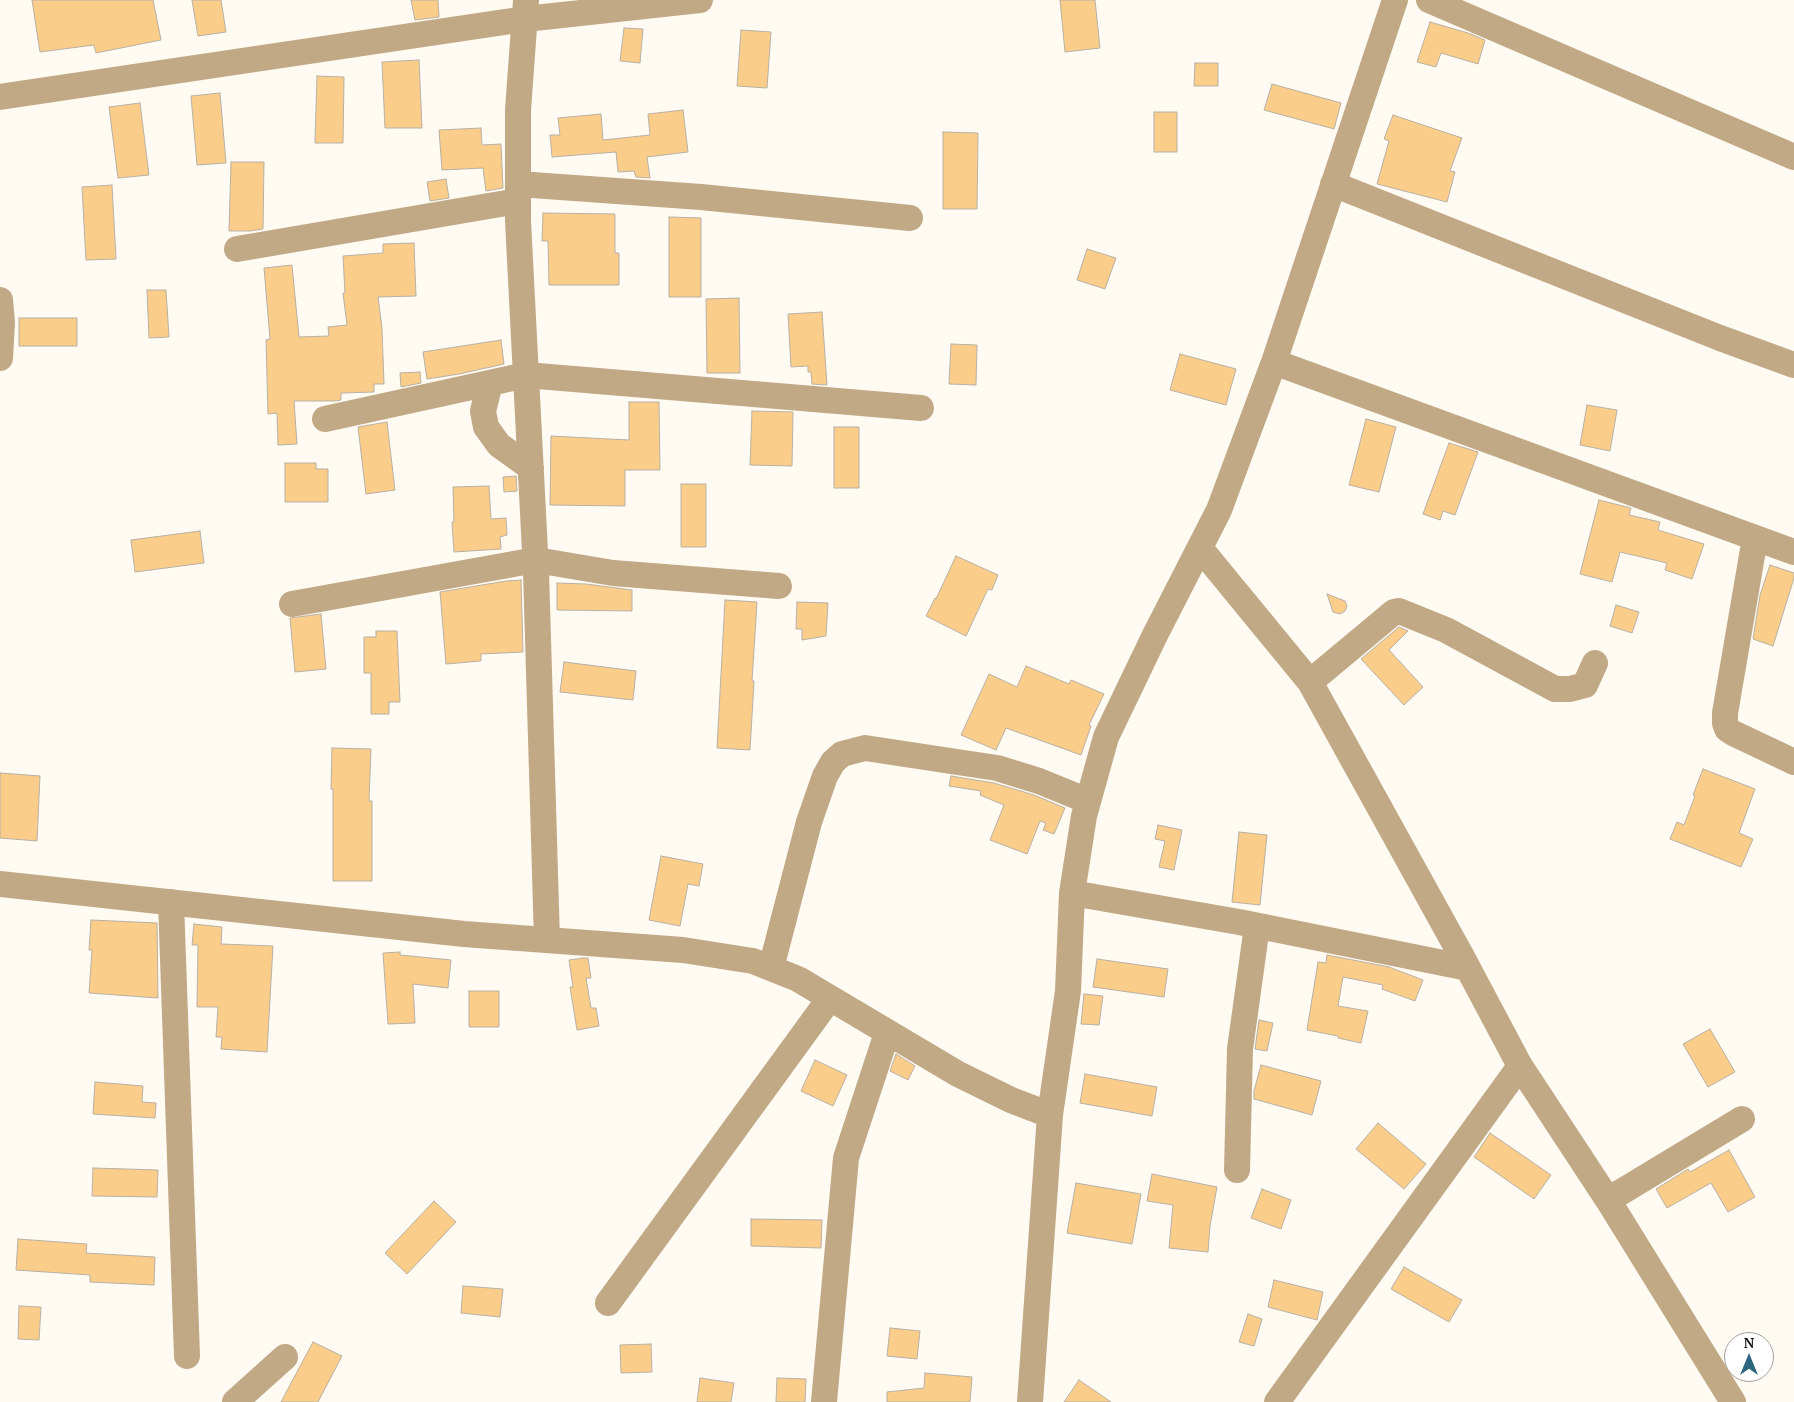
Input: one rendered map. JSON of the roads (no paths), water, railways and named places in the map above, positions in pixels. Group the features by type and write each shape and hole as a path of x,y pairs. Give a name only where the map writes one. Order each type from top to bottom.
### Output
{"street":[{"path":"0,97 525,9 700,0"},
{"path":"1030,1402 1050,1115 1068,991 1072,893 1088,800 1106,737 1154,635 1219,510 1274,362 1395,0"},
{"path":"1429,0 1794,157"},
{"path":"525,9 518,110 518,192 536,560 547,940"},
{"path":"1333,184 1794,365"},
{"path":"237,249 518,192 701,197 910,218"},
{"path":"0,300 2,323 0,358"},
{"path":"1274,362 1794,552"},
{"path":"325,419 526,375 921,408"},
{"path":"490,383 482,411 486,427 499,445 531,468"},
{"path":"1755,538 1724,713 1725,723 1733,733 1794,762"},
{"path":"1200,548 1310,682 1520,1066 1608,1200 1733,1402"},
{"path":"292,604 536,560 613,574 779,586"},
{"path":"1310,682 1394,612 1398,611 1446,630 1555,689 1570,689 1585,684 1595,663"},
{"path":"771,968 809,822 825,776 833,762 842,754 865,748 997,768 1039,780 1088,800"},
{"path":"0,884 464,934 683,950 753,961 798,979 958,1074 1011,1100 1050,1115"},
{"path":"1072,893 1257,926 1468,968"},
{"path":"171,902 188,1356"},
{"path":"1237,1170 1240,1050 1257,926"},
{"path":"608,1303 830,998"},
{"path":"824,1402 846,1158 888,1033"},
{"path":"1277,1402 1520,1066"},
{"path":"1608,1200 1742,1119"},
{"path":"235,1402 285,1357"}]}
